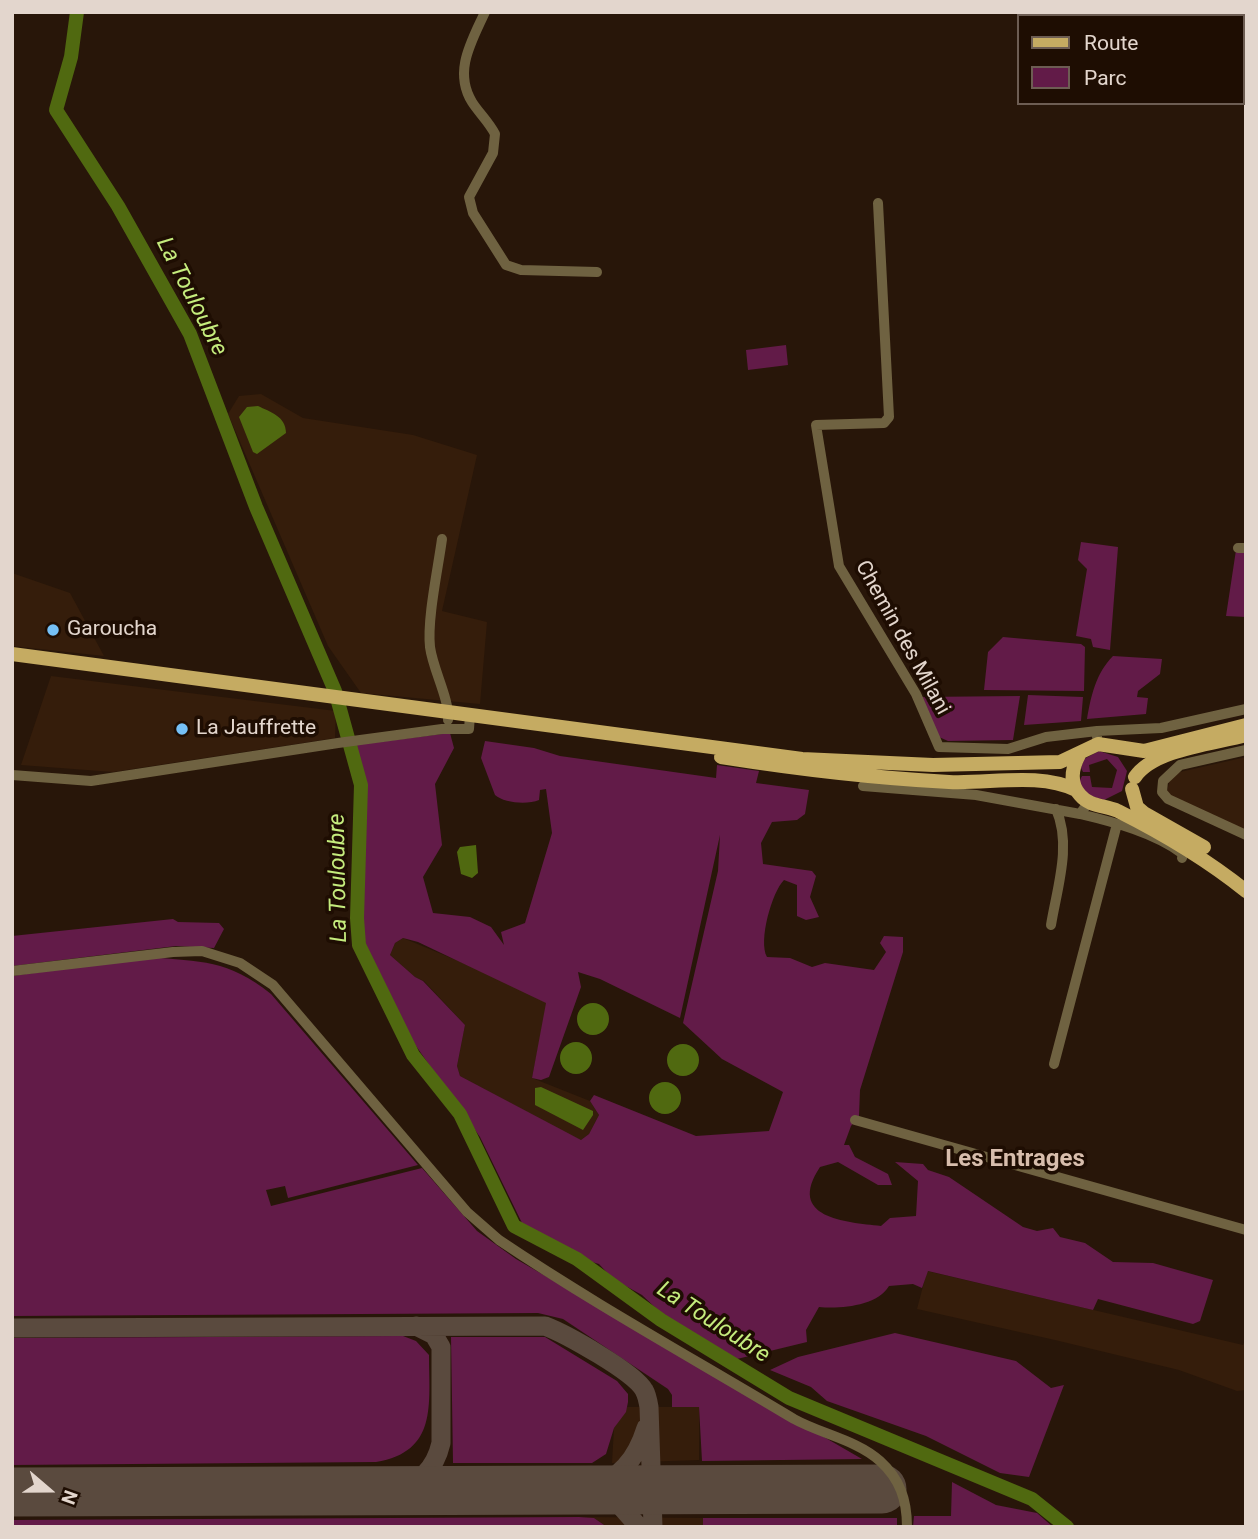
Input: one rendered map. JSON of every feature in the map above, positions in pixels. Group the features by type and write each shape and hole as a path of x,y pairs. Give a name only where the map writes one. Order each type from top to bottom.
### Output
{"main road":[{"path":"12,654 325,700"},
{"path":"12,662 448,716 860,776 954,782 1058,782 1076,790"},
{"path":"470,719 802,759 944,765 1060,762 1079,755 1097,738 1123,750 1133,762 1137,807 1204,848 1246,881"},
{"path":"1123,750 1144,751 1246,725"},
{"path":"1079,755 1073,772 1076,790 1084,808 1105,807 1116,804 1148,762 1246,736"},
{"path":"1105,807 1191,850 1246,891"}],"street":[{"path":"485,12 465,57 464,72 464,85 471,100 495,134 493,153 469,197 473,213 502,260 513,269 597,272"},
{"name":"Chemin des Milani","path":"877,203 889,417 884,423 816,425 839,566 916,694 939,747 1008,749 1046,737 1097,738"},
{"path":"442,539 429,644 448,716"},
{"path":"1097,738 1161,728 1246,709"},
{"path":"12,775 91,781 338,743 442,729 470,729 470,719"},
{"path":"1246,750 1180,765 1163,780 1162,792 1168,799 1246,835"},
{"path":"863,786 976,795 1056,809 1084,808 1177,849 1184,854 1182,858"},
{"path":"1051,925 1064,849 1061,821 1056,809"},
{"path":"1054,1064 1117,824"},
{"path":"12,971 173,951 202,951 240,963 257,972 273,985 467,1212 499,1240 799,1421 877,1458 894,1475 902,1491 907,1507 907,1527"},
{"path":"855,1120 1246,1230"}],"shaded area":[{"path":"261,394 303,418 413,435 477,455 442,611 487,622 480,704 361,693 328,646 228,414 239,396"},
{"path":"258,406 280,419 286,433 257,454 253,452 239,417 247,407"},
{"path":"12,573 70,593 104,656 12,646"},
{"path":"51,676 336,711 335,738 113,772 21,765"},
{"path":"1246,757 1246,833 1166,796 1171,774"},
{"path":"476,845 478,873 472,878 461,874 457,852 460,847"},
{"path":"403,938 492,975 547,1003 532,1078 590,1101 599,1115 589,1134 581,1140 460,1076 457,1066 465,1025 424,981 415,977 390,955 395,943"},
{"path":"593,1003 605,1007 609,1019 605,1031 593,1035 581,1031 577,1019 581,1007"},
{"path":"576,1042 588,1046 592,1058 588,1070 576,1074 564,1070 560,1058 564,1046"},
{"path":"683,1044 695,1048 699,1060 695,1072 683,1076 671,1072 667,1060 671,1048"},
{"path":"665,1082 677,1086 681,1098 677,1110 665,1114 653,1110 649,1098 653,1086"},
{"path":"541,1087 593,1111 583,1130 535,1105 535,1088"},
{"path":"927,1271 1243,1345 1246,1338 1246,1390 1237,1391 1179,1370 917,1309"},
{"path":"627,1407 699,1407 699,1460 612,1463 614,1428"},
{"path":"579,1517 703,1518 703,1527 607,1527 594,1518"}],"green space":[{"path":"786,345 788,365 748,370 746,350"},
{"path":"1081,542 1118,547 1110,650 1093,647 1091,639 1076,636 1087,569 1078,560"},
{"path":"1236,550 1246,551 1246,617 1226,616"},
{"path":"1003,637 1081,644 1085,647 1084,691 984,690 988,652"},
{"path":"1113,656 1162,659 1160,674 1138,691 1137,697 1148,698 1146,714 1087,719 1098,677"},
{"path":"1028,695 1083,697 1081,721 1024,725"},
{"path":"1020,696 1013,740 948,741 939,737 920,697"},
{"path":"450,733 454,748 435,784 442,845 423,877 433,913 470,917 491,927 504,945 501,932 525,923 552,833 546,789 540,790 539,800 528,802 510,801 495,795 481,758 485,741 534,748 560,756 716,778 717,765 759,771 756,783 809,790 805,814 797,820 772,822 761,843 763,864 812,871 816,876 810,897 819,917 806,920 797,916 797,885 784,880 775,895 765,929 767,957 790,958 812,967 825,963 874,970 886,952 880,943 884,936 903,937 903,952 860,1090 859,1116 851,1126 844,1145 849,1145 855,1157 888,1174 892,1185 878,1185 838,1162 820,1167 811,1184 810,1197 815,1207 837,1219 881,1226 890,1218 916,1216 918,1181 895,1162 923,1164 928,1170 949,1177 1023,1227 1037,1231 1053,1228 1060,1237 1085,1243 1113,1262 1153,1263 1213,1280 1200,1321 1193,1324 1098,1299 1093,1310 928,1271 922,1288 913,1284 889,1286 876,1298 858,1305 819,1307 806,1330 807,1342 737,1359 663,1315 642,1295 613,1279 599,1264 585,1260 522,1223 480,1137 416,1046 383,990 362,939 361,866 366,781 354,745","holes":["720,835 718,871 683,1023 722,1059 783,1092 769,1131 696,1136 594,1095 590,1101 599,1115 589,1134 581,1140 460,1076 457,1066 465,1025 423,981 390,955 395,943 403,938 418,942 546,1003 532,1078 541,1080 549,1077 581,987 578,972 600,979 680,1018"]},
{"path":"1099,751 1118,757 1127,771 1122,791 1104,800 1087,795 1079,782 1082,776 1090,776 1092,787 1112,788 1117,770 1107,759 1089,765 1090,772 1083,772 1081,768 1084,759"},
{"path":"173,919 178,922 219,923 224,929 214,948 176,946 12,966 12,936"},
{"path":"148,957 227,968 271,994 418,1165 288,1198 285,1186 266,1190 271,1206 422,1168 477,1231 516,1259 862,1459 702,1461 699,1407 672,1407 672,1395 668,1389 563,1319 538,1313 12,1316 12,976"},
{"path":"895,1333 1016,1361 1051,1388 1064,1385 1029,1477 1000,1473 926,1436 827,1401 811,1387 770,1370 798,1357"},
{"path":"403,1336 416,1341 429,1355 429,1408 420,1437 396,1457 376,1462 12,1465 12,1338"},
{"path":"451,1337 545,1337 617,1381 628,1394 628,1402 626,1412 614,1428 606,1454 592,1463 453,1463"},
{"path":"952,1482 996,1505 1037,1513 1053,1527 913,1527 914,1516 951,1516"},
{"path":"594,1518 607,1527 12,1527 12,1520"},
{"path":"703,1518 897,1518 897,1527 703,1527"}],"waterway":[{"name":"La Touloubre","path":"77,12 71,57 56,110 118,206 190,334 256,507 335,691 361,785 357,918 359,945 413,1055 460,1114 514,1226 577,1259 661,1320 789,1398 1032,1499 1067,1527"}],"taxiway":[{"path":"395,1491 412,1484 425,1474 435,1460 441,1443 441,1347 434,1335 416,1326"},
{"path":"12,1328 545,1326 614,1364 638,1382 645,1392 649,1407 653,1527"},
{"path":"589,1490 610,1480 632,1459 646,1428"},
{"path":"589,1490 616,1501 639,1527"}],"runway":[{"path":"12,1492 882,1489"}],"place":[{"name":"Garoucha","path":"53,630"},
{"name":"La Jauffrette","path":"182,729"}],"district":[{"name":"Les Entrages","path":"1015,1160"}]}
